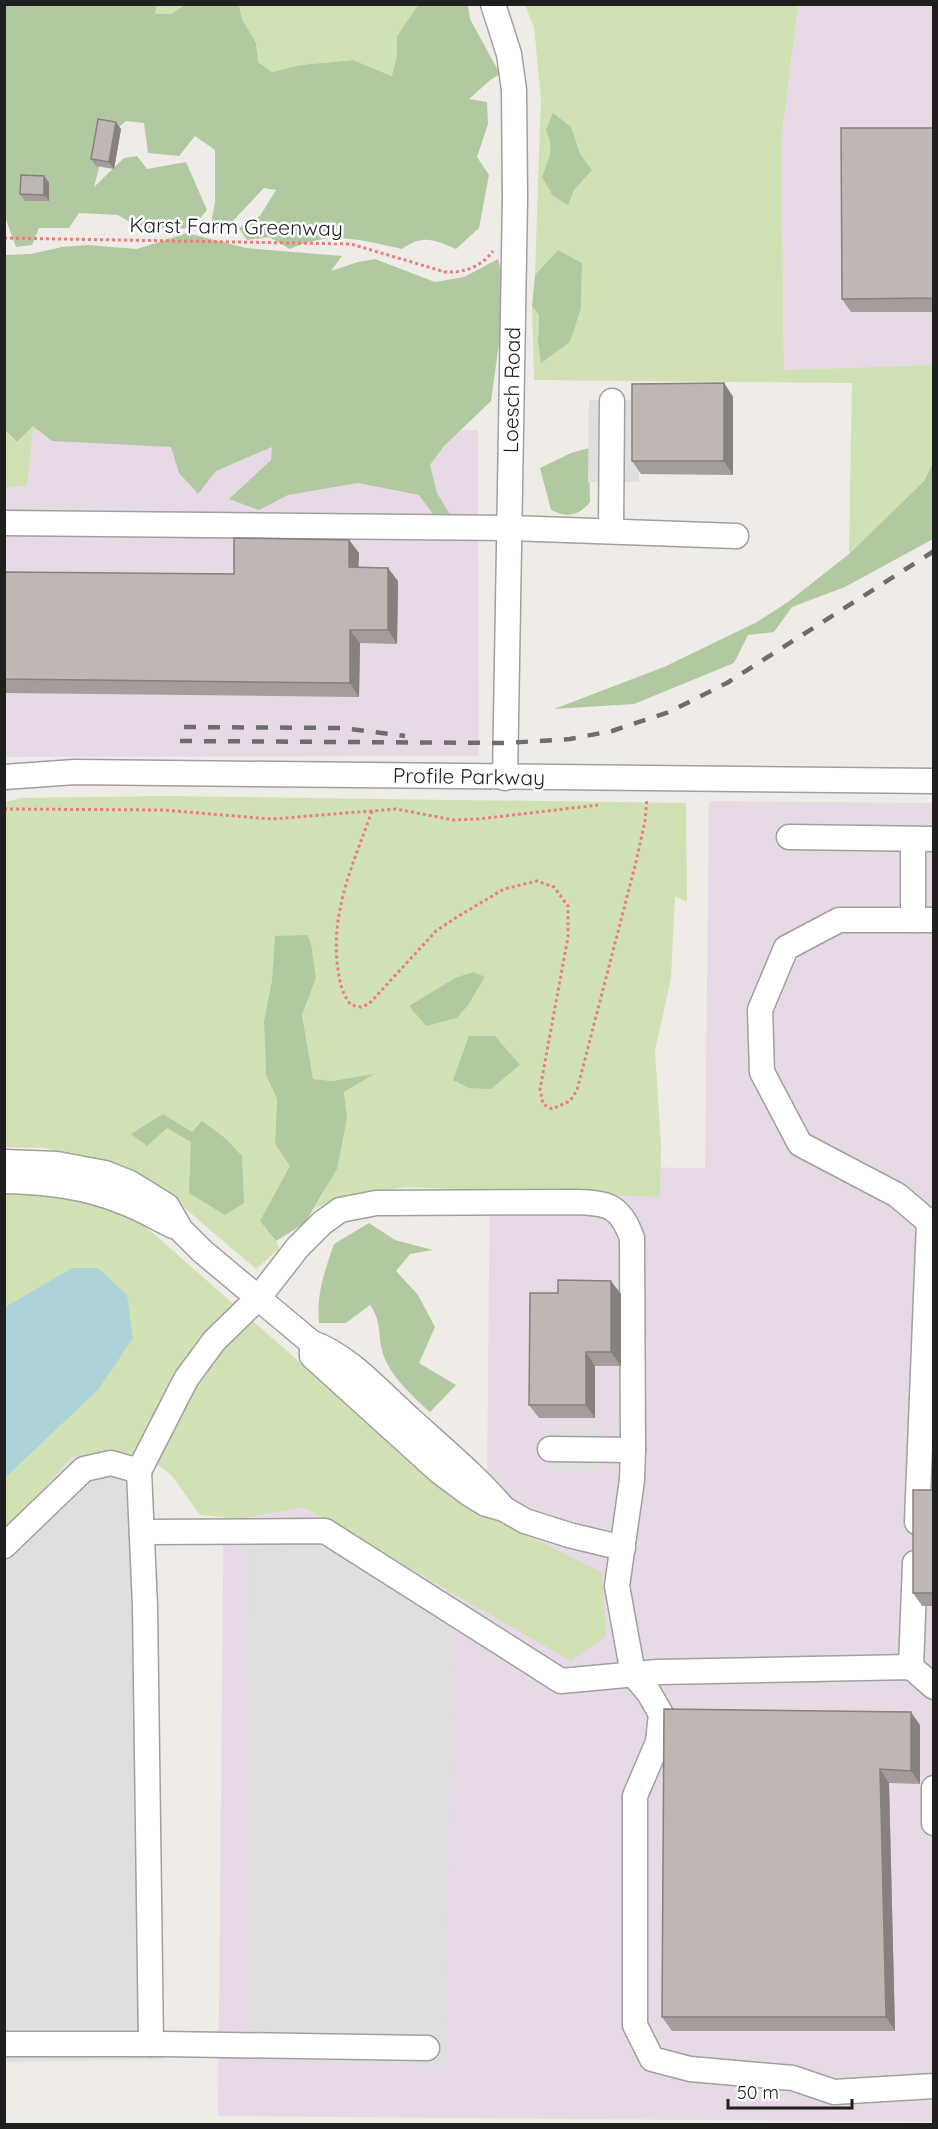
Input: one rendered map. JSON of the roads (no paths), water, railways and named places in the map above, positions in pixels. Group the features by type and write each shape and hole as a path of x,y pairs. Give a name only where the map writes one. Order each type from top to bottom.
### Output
{"street":[{"name":"Loesch Road","path":"493,4 509,54 514,90 515,198 505,778"},
{"path":"611,531 612,401"},
{"path":"4,523 510,528 736,536"},
{"name":"Profile Parkway","path":"4,777 75,772 649,779 933,774"},
{"path":"789,837 923,838 923,920 839,920 786,948 760,1010 762,1072 800,1144 897,1195 929,1222 911,1667"},
{"path":"4,1162 57,1164 105,1173 130,1184 167,1206 181,1230 202,1251 312,1343 328,1349 367,1380 468,1472 504,1509 525,1521 569,1535 623,1548"},
{"path":"4,1181 58,1184 91,1191 124,1202 181,1230"},
{"path":"151,2044 145,1605 139,1471 186,1379 214,1341 259,1297 298,1247 322,1222 340,1210 376,1203 601,1203 617,1211 626,1221 632,1238 632,1480 617,1586 633,1674 649,1692 661,1714 658,1742 635,1796 635,2025 652,2059 690,2069 793,2078 834,2092 933,2086"},
{"path":"550,1449 633,1450"},
{"path":"4,1546 84,1469 111,1462 139,1471"},
{"path":"142,1532 325,1531 561,1681 658,1672 911,1667 933,1687"},
{"path":"933,1788 933,1823"},
{"path":"4,2044 427,2048"}],"water":[{"path":"72,1268 98,1268 127,1295 133,1338 98,1390 5,1478 5,1307"}],"railway":[{"path":"180,741 506,743 570,739 612,731 669,712 727,683 934,551"},
{"path":"184,727 342,728 405,736"}]}
